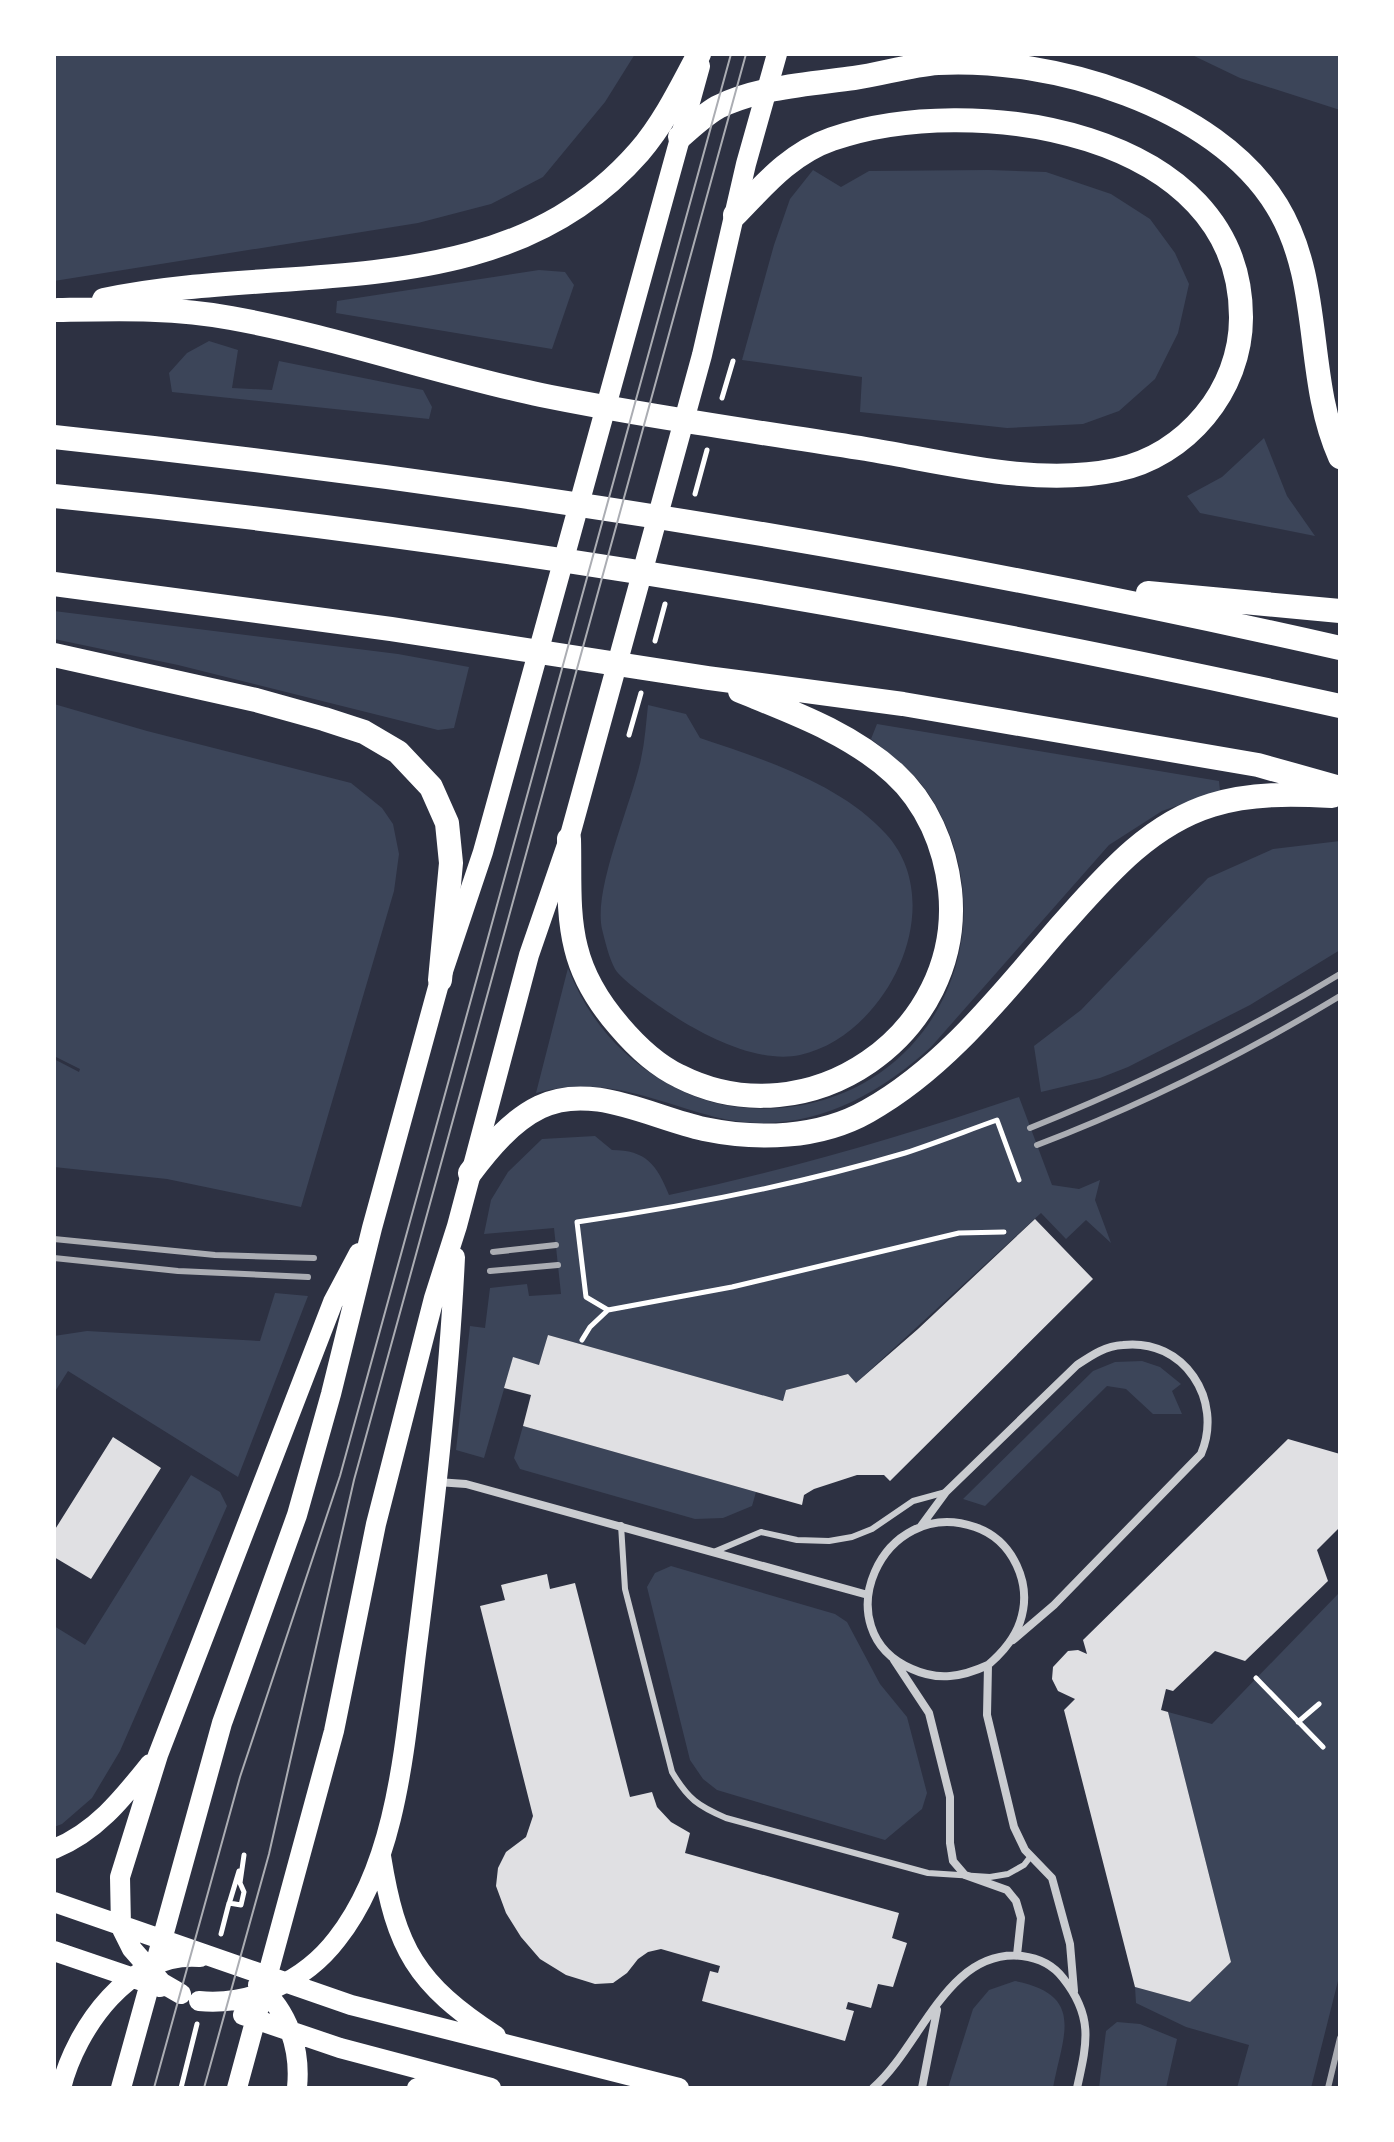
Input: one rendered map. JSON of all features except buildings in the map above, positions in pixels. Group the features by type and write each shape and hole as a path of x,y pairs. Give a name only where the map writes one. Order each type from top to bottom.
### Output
{"highway":[{"path":"56,310 144,291 426,265 471,255 520,238 563,217 618,175 660,125 701,54"},
{"path":"910,54 935,63"},
{"path":"680,137 716,109 733,101 766,92 935,63 973,63 1054,73 1126,94 1156,107 1200,132 1254,174 1277,205 1301,258 1310,306 1319,391 1329,431 1340,457"},
{"path":"56,310 174,311 231,318 543,395 960,464 1062,476 1121,470 1150,459 1177,443 1203,419 1216,401 1237,353 1242,321 1238,286 1229,255 1215,227 1190,198 1155,170 1079,136 1017,123 977,119 926,120 873,127 828,140 793,158 735,215"},
{"path":"54,437 297,465 726,527 1014,581 1340,648"},
{"path":"54,496 334,528 715,584 1032,642 1340,706"},
{"path":"1014,581 1340,611"},
{"path":"54,584 434,635 708,678 903,704 1258,765 1340,788"},
{"path":"54,655 256,700 324,719 364,732 398,752 431,787 447,823 451,863 440,980"},
{"path":"569,839 571,915 583,969 606,1010 624,1032 640,1048 681,1077 721,1091 742,1094 784,1094 807,1090 852,1074 905,1031 930,995 939,975 950,924 951,903 945,860 921,804 893,772 849,740 708,678"},
{"path":"470,1173 489,1148 529,1114 560,1101 606,1101 702,1128 768,1136 834,1126 865,1114 898,1094 930,1068 1006,989 1100,882 1157,832 1211,805 1241,798 1273,795 1340,797"}],"main road":[{"path":"121,2088 222,1723 297,1515 440,980 483,852 701,54"},
{"path":"237,2088 334,1731 380,1509 434,1298 457,1226 529,955 569,839 702,355 777,54"},
{"path":"190,1998 218,2003 240,2000 287,1983 319,1959 337,1940 369,1883 380,1853 403,1751 437,1482 457,1226"},
{"path":"138,1972 132,1949 121,1927 120,1877 158,1755 333,1302 372,1228"},
{"path":"54,1849 79,1837 117,1806 158,1755"},
{"path":"380,1853 395,1924 414,1965 430,1986 467,2017 512,2047"},
{"path":"54,1902 351,2005 679,2088"},
{"path":"54,1951 138,1972 190,1998 292,2031 491,2088"},
{"path":"60,2088 67,2062 91,2021 138,1972 189,1956 212,1958"},
{"path":"233,1965 266,1991 292,2031 298,2059 297,2088"},
{"path":"54,2054 60,2088"},
{"path":"417,2088 457,2080"}],"street":[{"path":"892,1658 938,1677 963,1675 988,1665 1054,1605 1190,1468 1207,1441 1208,1408 1204,1393 1186,1367 1173,1355 1157,1347 1120,1345 1098,1351 1077,1365 946,1492 921,1526"},
{"path":"437,1482 466,1484 868,1595"},
{"path":"1010,1643 1020,1624 1025,1602 1022,1577 1011,1554 992,1536 968,1525 943,1523 921,1526 898,1538 882,1556 868,1595 871,1623 880,1644 929,1713 950,1797 953,1861 965,1875 1007,1890 1016,1901 1021,1918 1017,1955"},
{"path":"988,1665 987,1715 1014,1827 1020,1842 1052,1878 1070,1944 1074,1991 1084,2016 1087,2042 1077,2088"},
{"path":"873,2088 894,2066 954,1983 980,1963 1017,1955 1036,1957 1057,1970 1074,1991"},
{"path":"922,2088 938,2005"}],"lane":[{"path":"716,1551 761,1532 797,1540 829,1541 852,1537 872,1529 913,1501 946,1492"},
{"path":"621,1525 625,1589 672,1772 685,1794 698,1805 726,1818 928,1873 990,1877 1008,1874 1024,1865 1031,1856"}],"path":[{"path":"608,1310 586,1297 577,1222 682,1207 750,1192 905,1152 997,1120 1019,1180"},
{"path":"582,1340 590,1327 608,1310 732,1287 959,1233 1004,1232"},
{"path":"1256,1678 1323,1747"},
{"path":"1298,1722 1319,1704"},
{"path":"228,1908 244,1855"},
{"path":"183,2079 187,2051"}],"shaded area":[{"path":"54,54 635,54 605,102 543,177 491,204 418,223 54,281"},
{"path":"1190,54 1340,54 1340,110 1240,78"},
{"path":"813,170 841,187 869,171 1046,172 1111,194 1150,219 1175,253 1189,284 1178,333 1155,379 1119,411 1083,424 1007,428 860,412 862,377 742,360 790,199"},
{"path":"539,270 565,272 574,285 552,349 336,313 337,301"},
{"path":"209,341 238,350 232,388 272,390 279,361 423,390 432,407 429,419 172,392 169,373 187,353"},
{"path":"1264,438 1287,496 1315,536 1200,513 1187,496 1222,477"},
{"path":"54,611 398,654 469,667 454,728 438,730 178,665 54,639"},
{"path":"54,704 351,783 382,808 393,824 399,854 394,891 301,1207 167,1179 54,1167 54,1059 79,1072 80,1069 54,1056"},
{"path":"648,705 686,714 700,738 800,775 847,801 886,834 905,863 912,896 910,930 900,964 883,995 859,1022 831,1043 800,1055 784,1057 732,1046 671,1014 632,986 615,969 602,929 603,891 641,759"},
{"path":"877,724 1219,781 1220,791 1162,811 1109,845 931,1047 882,1085 856,1100 800,1119 770,1123 739,1122 603,1088 582,1086 536,1093 568,968 595,1018 632,1059 679,1090 713,1102 766,1109 803,1105 853,1088 895,1061 927,1026 950,984 962,937 963,888 952,840 928,793 909,770 871,739"},
{"path":"1340,841 1340,950 1250,1005 1128,1067 1100,1078 1041,1092 1034,1046 1081,1010 1208,878 1273,849"},
{"path":"1019,1097 1052,1185 1079,1189 1100,1180 1095,1200 1111,1243 1086,1220 1066,1239 1041,1213 856,1383 847,1374 787,1390 783,1401 548,1335 539,1365 513,1358 484,1458 456,1450 470,1326 485,1328 490,1288 527,1284 529,1296 561,1294 554,1228 484,1234 491,1200 508,1172 542,1139 595,1136 612,1150 642,1156 660,1175 669,1195 846,1151"},
{"path":"275,1293 308,1296 238,1477 68,1371 54,1393 54,1336 87,1331 260,1341"},
{"path":"1142,1361 1160,1367 1181,1384 1172,1391 1182,1414 1153,1414 1126,1389 1107,1386 985,1506 963,1499 1093,1371 1115,1362"},
{"path":"523,1426 756,1492 752,1506 723,1518 695,1519 520,1469 514,1458"},
{"path":"191,1475 220,1492 227,1506 120,1751 92,1798 62,1824 54,1827 54,1626 85,1645"},
{"path":"671,1566 835,1614 847,1622 880,1684 907,1717 927,1793 922,1809 885,1840 717,1790 703,1779 690,1760 647,1587 655,1573"},
{"path":"1338,1594 1340,1973 1311,2088 1237,2088 1249,2045 1186,2027 1136,2003 1135,1987 1190,2002 1231,1962 1168,1712 1212,1724"},
{"path":"1015,1981 1053,1996 1061,2008 1064,2035 1053,2088 948,2088 973,2009 989,1990"},
{"path":"1117,2022 1140,2024 1177,2039 1166,2088 1099,2088 1106,2031"}],"tram line":[{"path":"154,2088 240,1777 340,1476 731,54"},
{"path":"204,2088 269,1854 354,1480 746,54"}],"railway":[{"path":"1030,1128 1188,1057 1340,974"},
{"path":"1037,1145 1192,1077 1340,996"},
{"path":"54,1239 215,1255 314,1258"},
{"path":"493,1252 556,1245"},
{"path":"54,1258 178,1271 308,1277"},
{"path":"490,1271 558,1265"},
{"path":"1328,2088 1340,2038"}]}
